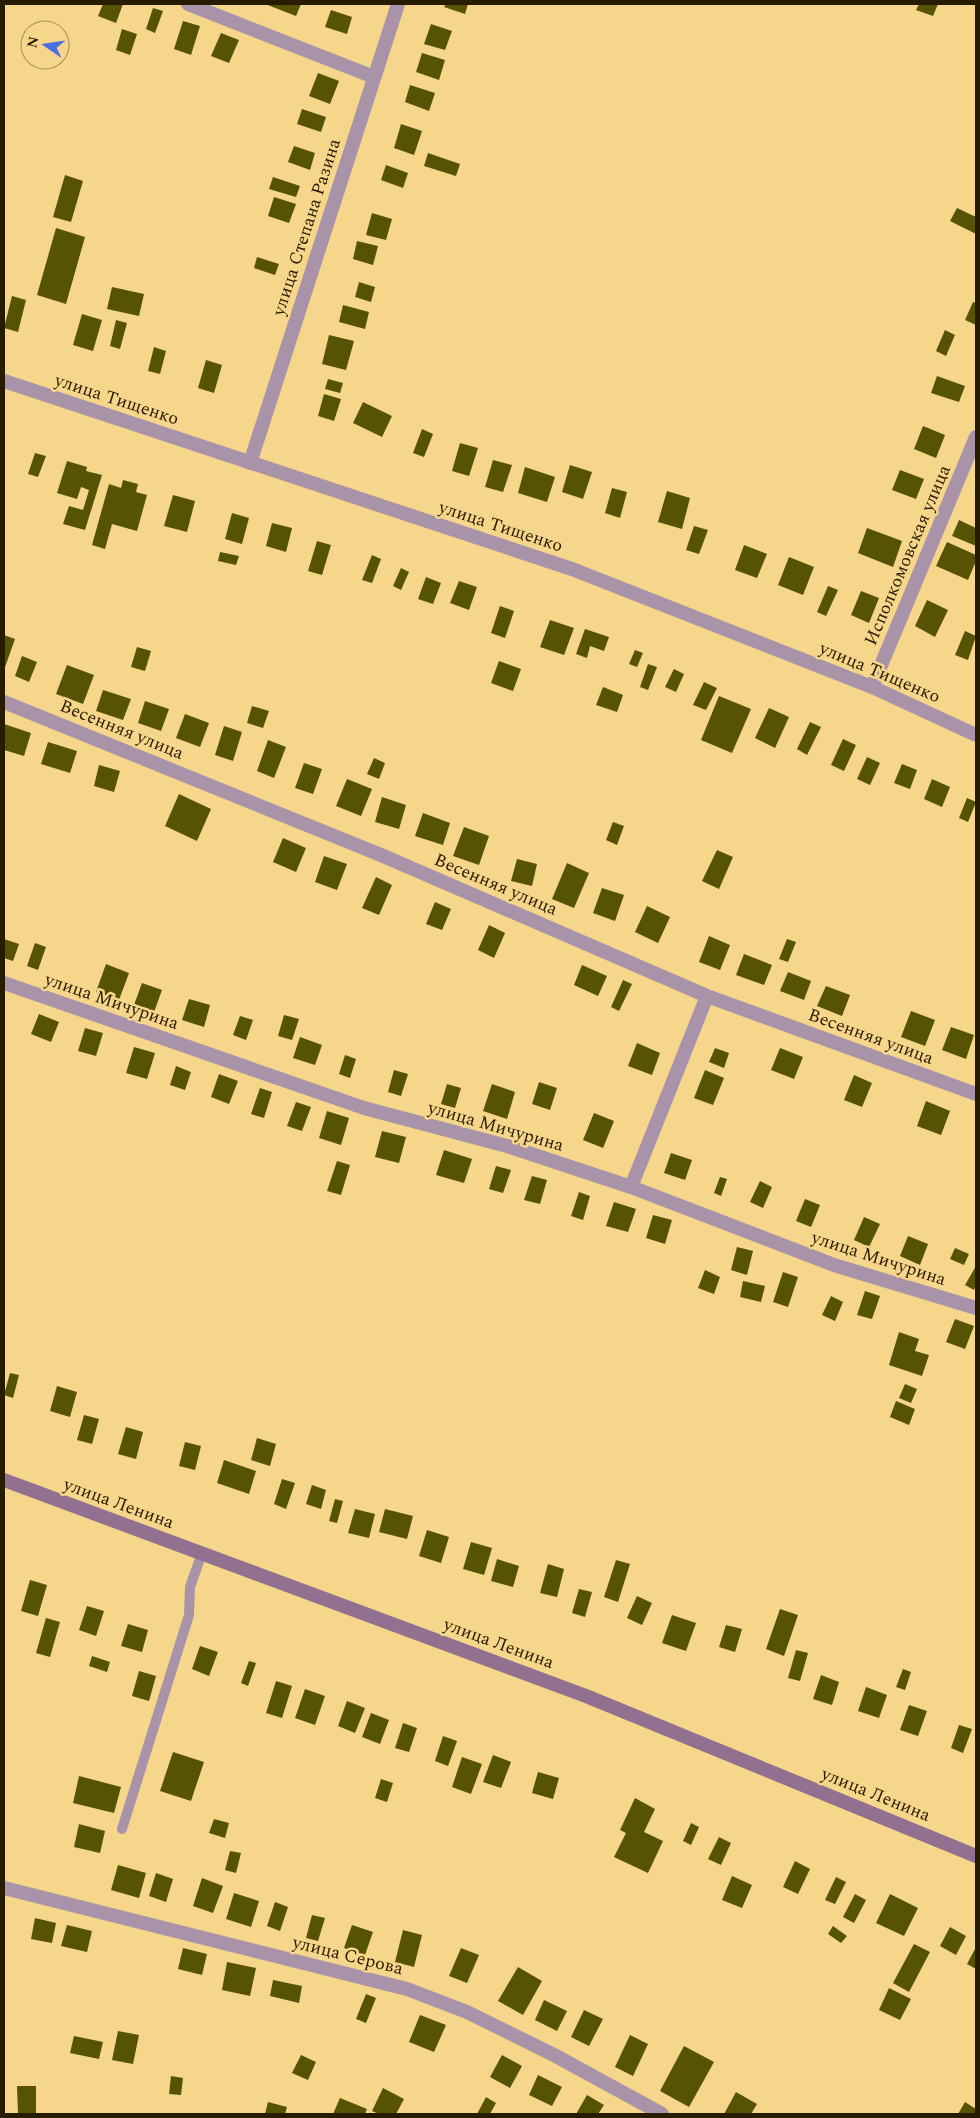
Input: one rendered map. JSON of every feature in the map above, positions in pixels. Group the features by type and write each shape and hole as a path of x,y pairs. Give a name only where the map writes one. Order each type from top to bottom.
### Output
{"main road":[{"name":"улица Ленина","path":"4,1480 586,1696 976,1856"}],"street":[{"path":"188,4 374,77"},
{"name":"улица Степана Разина","path":"250,463 398,4"},
{"name":"улица Тищенко","path":"4,381 572,569 872,687 976,735"},
{"name":"Исполкомовская улица","path":"872,687 976,437"},
{"name":"Весенняя улица","path":"4,702 382,855 707,996 976,1094"},
{"name":"улица Мичурина","path":"4,983 364,1108 507,1146 631,1187 834,1265 976,1308"},
{"path":"631,1187 707,996"},
{"name":"улица Серова","path":"4,1888 407,1989 467,2012 662,2114"}],"lane":[{"path":"122,1829 189,1615 190,1587 202,1552"}],"building":[{"path":"103,4 123,4 116,23 98,16"},
{"path":"265,4 301,4 296,16"},
{"path":"446,4 468,4 465,14 444,7"},
{"path":"919,4 938,4 933,16 916,10"},
{"path":"153,8 163,11 155,33 146,29"},
{"path":"331,10 352,17 347,34 325,27"},
{"path":"183,21 200,26 191,55 174,49"},
{"path":"431,24 452,31 445,50 424,44"},
{"path":"122,29 137,34 130,55 116,50"},
{"path":"221,33 239,40 229,63 211,56"},
{"path":"422,53 445,60 439,80 416,72"},
{"path":"318,73 339,81 330,104 309,96"},
{"path":"410,85 435,93 429,111 405,102"},
{"path":"302,109 326,117 321,132 297,124"},
{"path":"401,124 422,131 414,155 394,148"},
{"path":"294,146 315,153 310,170 288,162"},
{"path":"428,153 460,164 456,176 424,166"},
{"path":"386,165 408,173 403,188 381,180"},
{"path":"65,175 83,181 71,222 53,217"},
{"path":"273,177 300,186 296,197 269,189"},
{"path":"274,197 296,204 289,223 268,216"},
{"path":"957,208 976,217 976,234 950,221"},
{"path":"372,213 392,219 386,240 366,235"},
{"path":"56,228 85,237 66,304 37,295"},
{"path":"357,241 378,246 373,265 353,259"},
{"path":"257,257 279,264 275,275 254,268"},
{"path":"359,282 375,287 371,302 355,297"},
{"path":"112,287 144,294 139,316 107,309"},
{"path":"12,296 26,300 18,332 4,328"},
{"path":"973,302 976,303 976,325 965,320"},
{"path":"343,305 369,312 365,329 339,322"},
{"path":"82,314 102,320 93,351 73,345"},
{"path":"116,320 127,323 120,349 110,346"},
{"path":"945,330 955,335 946,356 936,351"},
{"path":"329,335 354,341 346,370 322,364"},
{"path":"154,347 166,351 160,374 148,371"},
{"path":"206,360 222,365 214,393 198,388"},
{"path":"937,376 965,386 959,402 931,393"},
{"path":"328,379 343,383 340,393 325,389"},
{"path":"324,394 341,399 334,421 318,416"},
{"path":"363,402 392,416 382,437 353,423"},
{"path":"923,426 945,435 936,458 914,449"},
{"path":"422,429 433,434 424,457 413,453"},
{"path":"460,443 478,448 469,476 452,471"},
{"path":"35,453 46,456 38,477 28,474"},
{"path":"493,460 512,465 503,492 485,487"},
{"path":"67,461 87,467 86,471 102,475 85,530 63,524 69,506 83,510 89,490 81,487 77,499 57,493"},
{"path":"570,465 592,472 583,499 562,492"},
{"path":"525,467 555,477 547,502 518,493"},
{"path":"900,470 924,479 916,499 892,490"},
{"path":"123,480 138,484 136,492 147,495 137,531 112,524 105,549 92,545 109,484 121,488"},
{"path":"612,488 627,492 620,518 605,513"},
{"path":"667,491 690,498 682,529 658,522"},
{"path":"173,495 195,501 187,532 164,526"},
{"path":"232,513 249,518 242,544 225,539"},
{"path":"959,520 976,528 976,546 952,536"},
{"path":"272,523 292,528 286,552 266,546"},
{"path":"694,526 708,530 699,554 686,550"},
{"path":"867,528 902,541 893,567 858,553"},
{"path":"317,541 331,545 322,575 308,571"},
{"path":"947,542 976,555 976,561 968,580 936,566"},
{"path":"744,545 767,554 757,578 735,570"},
{"path":"220,552 239,556 236,565 218,561"},
{"path":"372,555 381,559 372,583 362,580"},
{"path":"789,557 814,567 803,595 778,585"},
{"path":"401,568 409,572 401,590 393,586"},
{"path":"426,577 441,583 433,604 418,599"},
{"path":"459,581 477,587 469,610 450,603"},
{"path":"828,586 838,590 826,616 817,612"},
{"path":"861,591 879,598 869,623 851,615"},
{"path":"927,600 948,610 935,637 915,626"},
{"path":"500,606 514,611 505,638 491,633"},
{"path":"550,620 574,628 564,655 540,647"},
{"path":"585,629 609,637 604,651 590,646 587,658 576,654"},
{"path":"965,631 976,636 968,660 955,655"},
{"path":"4,635 15,639 4,670"},
{"path":"137,647 151,651 145,671 131,667"},
{"path":"635,650 643,653 637,667 629,664"},
{"path":"22,656 37,662 29,682 15,676"},
{"path":"499,661 521,669 513,691 491,683"},
{"path":"648,664 657,667 648,690 640,687"},
{"path":"67,665 94,675 83,704 56,694"},
{"path":"674,669 684,674 676,692 665,687"},
{"path":"704,682 717,688 706,710 693,705"},
{"path":"603,687 623,695 617,712 596,705"},
{"path":"103,690 131,699 123,720 96,711"},
{"path":"719,696 751,709 732,753 701,740"},
{"path":"145,701 169,709 161,731 138,723"},
{"path":"252,706 269,711 263,728 247,723"},
{"path":"769,708 789,717 775,748 755,738"},
{"path":"185,714 209,723 200,747 176,738"},
{"path":"810,722 821,727 807,755 797,749"},
{"path":"4,724 31,733 24,756 4,750"},
{"path":"224,726 242,732 233,761 215,755"},
{"path":"843,739 856,745 844,771 831,765"},
{"path":"268,740 286,747 274,778 257,771"},
{"path":"48,742 77,751 70,773 41,764"},
{"path":"867,757 880,763 870,785 857,779"},
{"path":"374,758 385,763 379,779 367,774"},
{"path":"304,763 322,769 313,794 295,788"},
{"path":"902,764 917,770 910,789 894,783"},
{"path":"99,765 120,771 114,792 94,786"},
{"path":"347,779 372,789 361,816 336,806"},
{"path":"932,779 950,787 942,807 924,799"},
{"path":"179,794 211,809 197,841 165,826"},
{"path":"382,797 406,805 399,829 375,822"},
{"path":"967,798 976,802 968,822 959,818"},
{"path":"423,813 450,823 443,845 415,836"},
{"path":"613,822 624,826 617,845 606,840"},
{"path":"464,827 489,836 479,865 453,856"},
{"path":"283,838 306,848 296,872 273,862"},
{"path":"717,850 733,857 719,889 702,881"},
{"path":"324,856 347,864 337,890 315,882"},
{"path":"517,859 537,864 532,886 511,881"},
{"path":"567,863 589,873 574,908 552,899"},
{"path":"376,877 392,885 379,915 362,908"},
{"path":"602,888 624,895 615,921 593,913"},
{"path":"435,902 451,909 442,930 426,924"},
{"path":"647,906 670,917 658,943 635,932"},
{"path":"489,925 505,933 494,958 478,950"},
{"path":"709,936 730,945 720,970 699,962"},
{"path":"4,939 19,944 13,961 4,958"},
{"path":"787,939 796,942 788,962 779,959"},
{"path":"35,943 46,947 38,970 27,966"},
{"path":"744,954 772,965 764,985 736,975"},
{"path":"106,964 129,973 119,1000 96,992"},
{"path":"582,965 607,976 598,996 574,985"},
{"path":"788,972 811,981 804,1000 780,991"},
{"path":"623,980 632,984 619,1011 611,1007"},
{"path":"142,983 162,990 154,1012 134,1005"},
{"path":"826,986 850,995 842,1016 817,1006"},
{"path":"189,999 210,1005 204,1027 182,1020"},
{"path":"911,1011 935,1020 925,1046 901,1037"},
{"path":"39,1014 59,1022 51,1042 31,1034"},
{"path":"284,1015 299,1019 292,1040 278,1036"},
{"path":"240,1016 253,1020 246,1040 233,1035"},
{"path":"951,1027 974,1035 966,1059 942,1050"},
{"path":"85,1028 103,1033 96,1056 78,1051"},
{"path":"300,1037 322,1045 315,1065 293,1058"},
{"path":"637,1043 660,1053 652,1075 628,1066"},
{"path":"134,1047 155,1053 147,1079 126,1073"},
{"path":"715,1048 729,1053 724,1068 709,1062"},
{"path":"780,1048 803,1057 794,1079 771,1070"},
{"path":"345,1055 356,1059 350,1078 339,1074"},
{"path":"176,1066 191,1072 185,1090 170,1085"},
{"path":"394,1070 408,1074 401,1096 388,1092"},
{"path":"705,1070 724,1078 713,1105 694,1098"},
{"path":"219,1074 238,1081 229,1104 211,1097"},
{"path":"854,1075 872,1083 862,1107 844,1100"},
{"path":"539,1082 557,1088 550,1110 532,1104"},
{"path":"447,1084 461,1088 455,1108 441,1104"},
{"path":"492,1084 515,1092 507,1119 483,1111"},
{"path":"260,1088 272,1092 264,1118 251,1114"},
{"path":"926,1101 950,1111 941,1135 917,1126"},
{"path":"296,1102 311,1107 302,1131 287,1126"},
{"path":"327,1111 349,1118 341,1145 319,1138"},
{"path":"594,1113 614,1121 603,1148 583,1140"},
{"path":"382,1131 406,1137 399,1163 375,1157"},
{"path":"444,1150 472,1159 464,1183 436,1175"},
{"path":"671,1153 692,1160 685,1180 664,1173"},
{"path":"337,1161 350,1165 341,1195 327,1191"},
{"path":"496,1166 511,1170 503,1193 489,1189"},
{"path":"532,1176 547,1180 540,1204 524,1200"},
{"path":"720,1177 727,1179 721,1196 714,1193"},
{"path":"760,1181 772,1187 763,1208 750,1202"},
{"path":"579,1192 590,1196 583,1220 571,1216"},
{"path":"805,1199 820,1205 811,1227 796,1221"},
{"path":"614,1202 636,1209 628,1232 606,1226"},
{"path":"653,1215 672,1220 665,1244 646,1238"},
{"path":"864,1217 880,1224 869,1247 854,1240"},
{"path":"908,1236 928,1244 920,1265 900,1256"},
{"path":"737,1247 753,1251 747,1275 731,1270"},
{"path":"955,1248 969,1254 964,1265 950,1259"},
{"path":"976,1266 976,1285 974,1290 965,1285"},
{"path":"705,1270 720,1277 714,1294 698,1288"},
{"path":"783,1272 798,1277 788,1307 773,1302"},
{"path":"743,1281 765,1286 761,1302 740,1297"},
{"path":"865,1291 880,1296 872,1319 857,1315"},
{"path":"831,1296 843,1302 835,1321 822,1315"},
{"path":"955,1319 974,1326 965,1349 946,1342"},
{"path":"899,1332 919,1339 915,1351 929,1355 922,1376 889,1365"},
{"path":"10,1373 19,1375 13,1398 4,1395"},
{"path":"905,1384 917,1389 911,1403 899,1398"},
{"path":"57,1386 77,1392 70,1417 50,1411"},
{"path":"896,1401 915,1409 909,1425 890,1417"},
{"path":"84,1415 99,1419 92,1444 77,1440"},
{"path":"126,1427 143,1432 136,1459 118,1454"},
{"path":"257,1438 276,1444 270,1466 251,1460"},
{"path":"185,1442 201,1446 195,1470 179,1466"},
{"path":"224,1460 256,1471 249,1494 217,1483"},
{"path":"282,1479 295,1483 286,1509 274,1504"},
{"path":"312,1485 326,1490 321,1509 306,1504"},
{"path":"335,1499 343,1501 337,1523 329,1521"},
{"path":"355,1509 375,1514 369,1538 348,1533"},
{"path":"385,1509 413,1516 407,1539 379,1532"},
{"path":"427,1530 449,1537 441,1563 419,1556"},
{"path":"471,1542 492,1548 484,1575 463,1569"},
{"path":"497,1559 519,1566 513,1587 491,1581"},
{"path":"616,1560 630,1564 618,1602 604,1597"},
{"path":"548,1564 564,1569 557,1597 540,1593"},
{"path":"30,1580 47,1585 38,1616 21,1611"},
{"path":"579,1589 592,1592 585,1617 572,1613"},
{"path":"637,1596 652,1603 642,1625 627,1618"},
{"path":"87,1606 104,1611 96,1636 79,1630"},
{"path":"780,1609 798,1615 784,1656 766,1649"},
{"path":"672,1615 696,1623 686,1651 662,1643"},
{"path":"46,1618 60,1622 50,1657 36,1653"},
{"path":"128,1624 148,1630 142,1652 121,1646"},
{"path":"726,1625 742,1629 735,1652 719,1647"},
{"path":"200,1646 218,1652 209,1676 192,1669"},
{"path":"796,1650 808,1653 800,1681 788,1678"},
{"path":"92,1656 110,1662 107,1672 89,1666"},
{"path":"249,1661 256,1663 248,1686 241,1683"},
{"path":"903,1669 911,1672 905,1690 896,1687"},
{"path":"139,1671 156,1676 149,1701 132,1696"},
{"path":"821,1675 839,1682 832,1705 813,1699"},
{"path":"276,1681 292,1686 282,1718 266,1713"},
{"path":"866,1687 887,1695 879,1718 858,1711"},
{"path":"305,1689 325,1696 315,1725 295,1718"},
{"path":"347,1701 365,1708 355,1733 338,1726"},
{"path":"909,1705 927,1711 918,1736 900,1730"},
{"path":"371,1713 389,1720 380,1744 362,1737"},
{"path":"403,1723 417,1728 409,1752 395,1748"},
{"path":"959,1725 972,1729 963,1753 951,1748"},
{"path":"443,1736 457,1741 448,1766 435,1761"},
{"path":"173,1752 204,1762 191,1801 160,1791"},
{"path":"493,1755 511,1762 501,1788 483,1782"},
{"path":"462,1757 482,1764 471,1794 452,1787"},
{"path":"538,1772 559,1778 553,1799 532,1793"},
{"path":"79,1776 121,1787 114,1813 73,1803"},
{"path":"381,1779 393,1783 387,1802 375,1798"},
{"path":"635,1798 655,1809 644,1832 663,1841 648,1873 614,1857 626,1833 620,1830"},
{"path":"214,1819 229,1823 225,1838 209,1833"},
{"path":"691,1823 699,1827 691,1845 683,1841"},
{"path":"79,1824 105,1831 100,1853 74,1847"},
{"path":"719,1837 731,1843 721,1865 708,1859"},
{"path":"230,1851 241,1853 236,1873 225,1870"},
{"path":"795,1861 810,1869 798,1894 783,1887"},
{"path":"118,1865 146,1873 139,1898 111,1890"},
{"path":"156,1873 173,1879 166,1902 149,1896"},
{"path":"732,1876 752,1885 742,1908 722,1900"},
{"path":"836,1877 846,1882 835,1904 825,1900"},
{"path":"202,1878 223,1886 213,1913 193,1906"},
{"path":"234,1893 259,1901 251,1927 226,1919"},
{"path":"855,1894 866,1900 854,1923 843,1917"},
{"path":"890,1894 918,1908 904,1936 876,1923"},
{"path":"275,1902 288,1907 280,1931 267,1926"},
{"path":"312,1915 325,1918 318,1941 306,1938"},
{"path":"35,1918 56,1923 52,1943 31,1939"},
{"path":"67,1925 92,1931 87,1952 61,1946"},
{"path":"352,1925 373,1932 365,1955 344,1948"},
{"path":"833,1926 847,1936 841,1943 828,1934"},
{"path":"950,1927 966,1936 956,1955 940,1946"},
{"path":"403,1930 422,1935 414,1967 395,1962"},
{"path":"914,1944 930,1952 909,1992 893,1983"},
{"path":"976,1947 976,1969 967,1964"},
{"path":"183,1948 207,1954 202,1975 178,1969"},
{"path":"461,1948 479,1955 467,1983 449,1976"},
{"path":"227,1962 256,1968 250,1996 222,1990"},
{"path":"518,1967 542,1981 523,2015 498,2001"},
{"path":"273,1980 302,1986 299,2003 270,1996"},
{"path":"889,1988 911,1999 900,2020 879,2010"},
{"path":"366,1994 376,1998 366,2023 356,2019"},
{"path":"544,2000 567,2011 557,2031 535,2020"},
{"path":"584,2010 603,2019 589,2046 571,2037"},
{"path":"420,2015 446,2025 434,2052 409,2042"},
{"path":"118,2031 139,2035 133,2064 112,2060"},
{"path":"630,2035 648,2044 633,2076 615,2067"},
{"path":"74,2036 103,2042 99,2059 70,2053"},
{"path":"684,2046 714,2062 689,2107 660,2091"},
{"path":"301,2055 316,2062 308,2080 292,2073"},
{"path":"502,2055 522,2066 510,2088 490,2077"},
{"path":"538,2075 562,2087 552,2106 529,2095"},
{"path":"171,2076 183,2078 181,2095 169,2094"},
{"path":"17,2086 36,2086 36,2114 18,2114"},
{"path":"383,2088 404,2099 396,2114 379,2114 372,2111"},
{"path":"736,2092 757,2104 751,2114 724,2114"},
{"path":"587,2095 604,2105 598,2114 576,2114"},
{"path":"486,2097 496,2103 490,2114 477,2114"},
{"path":"340,2098 367,2109 365,2114 333,2114"},
{"path":"268,2102 287,2107 285,2114 265,2114"},
{"path":"965,2102 976,2109 976,2114 958,2114"}]}
